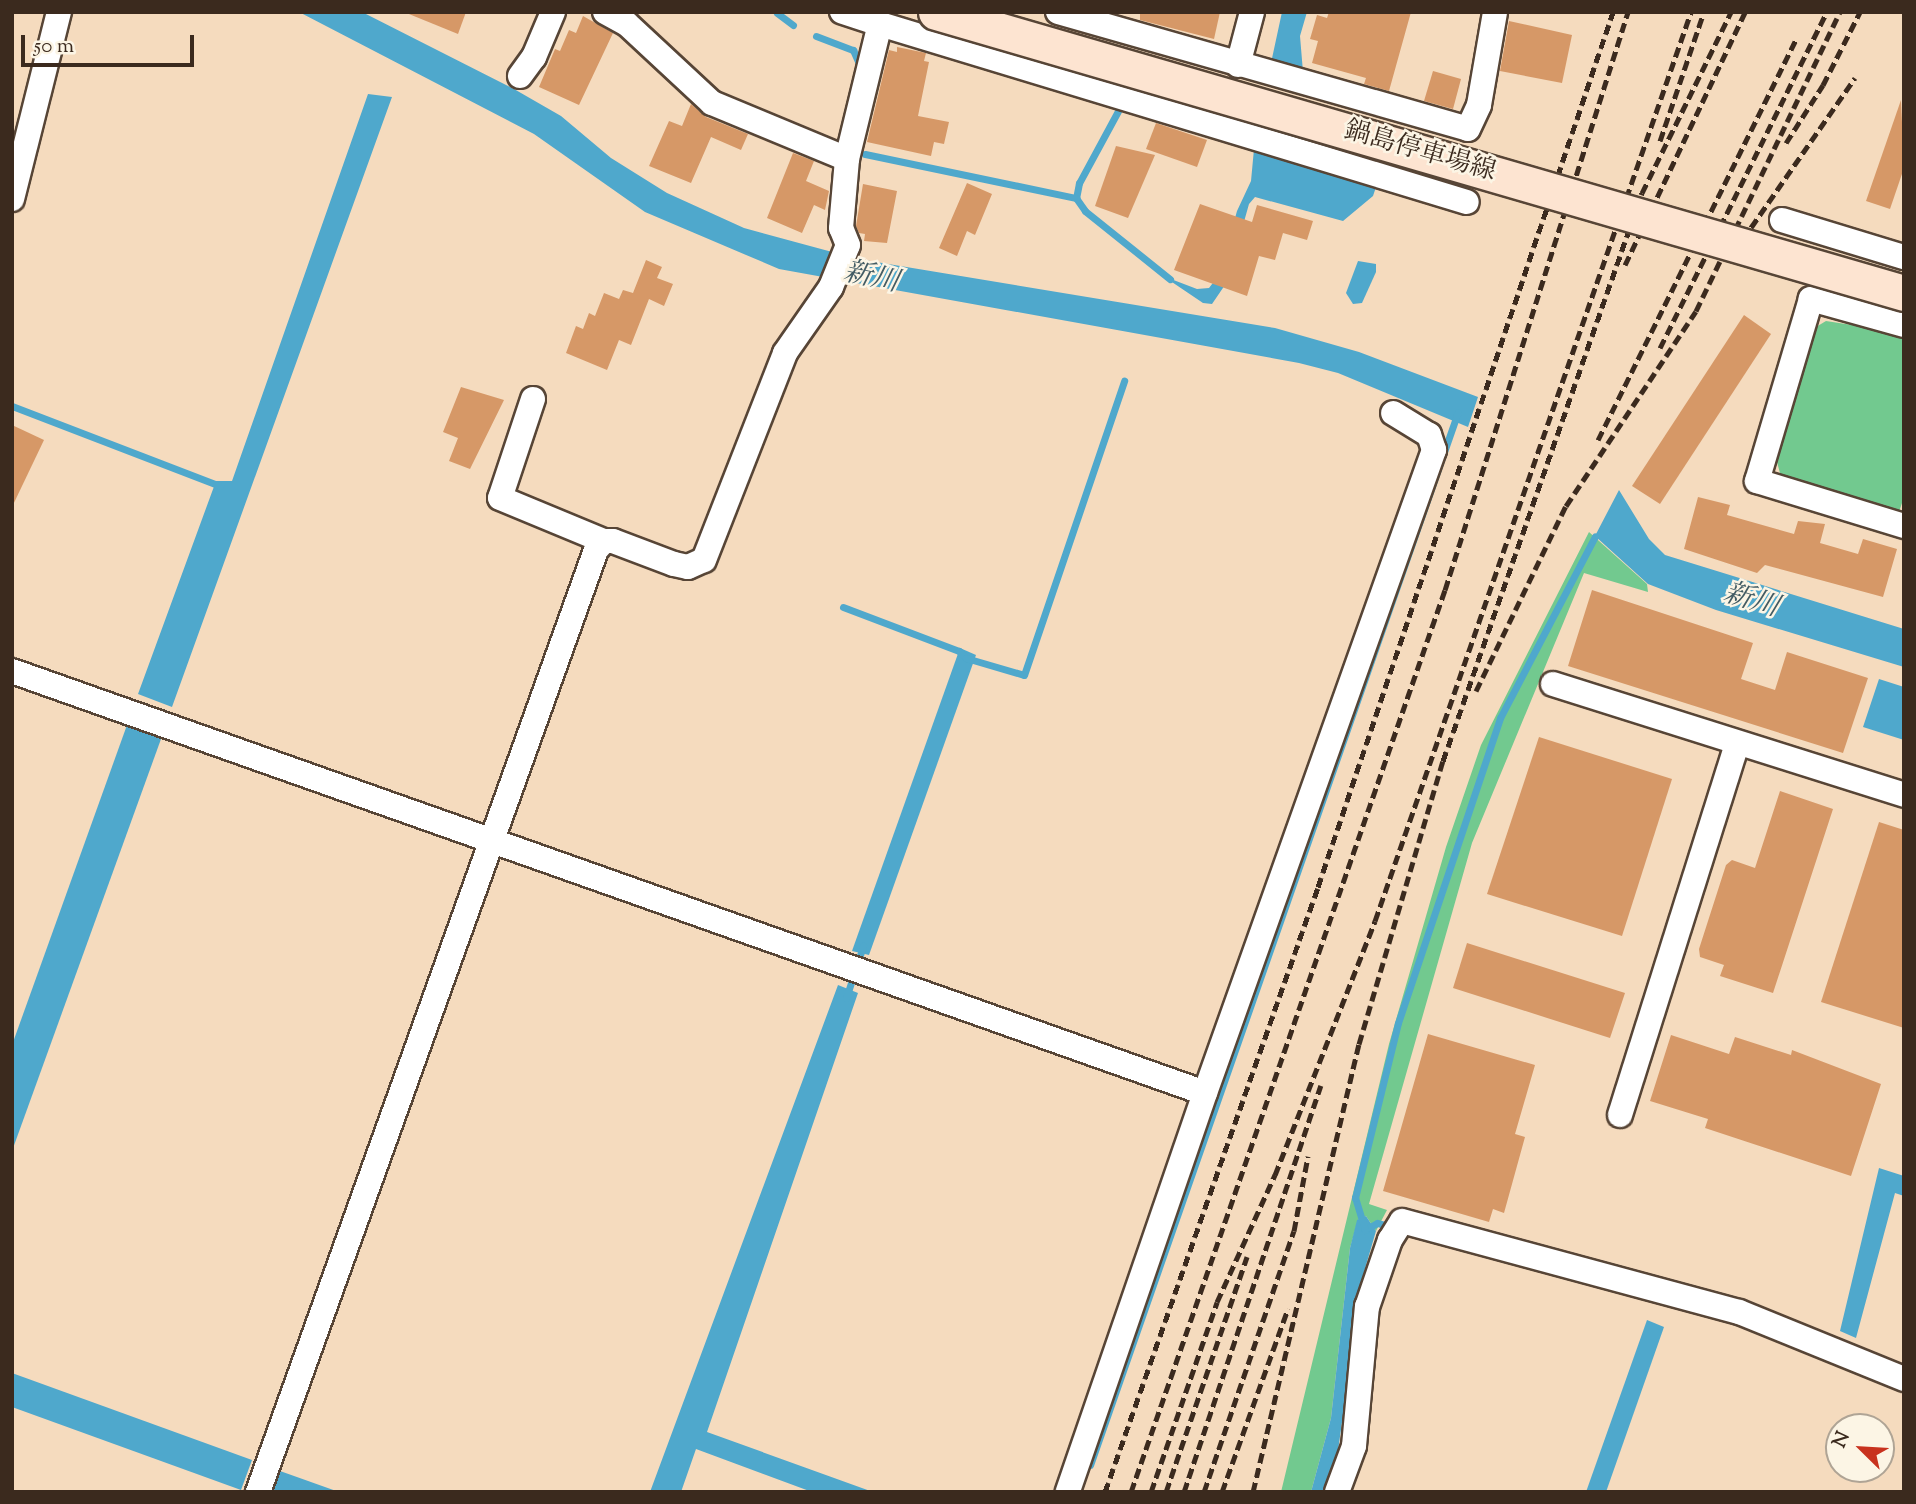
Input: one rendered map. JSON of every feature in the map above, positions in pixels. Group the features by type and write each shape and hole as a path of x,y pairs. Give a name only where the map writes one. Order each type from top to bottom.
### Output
{"main road":[{"name":"鍋島停車場線","path":"936,12 1904,293"}],"street":[{"path":"12,199 60,12"},
{"path":"520,76 534,57 552,12"},
{"path":"605,12 627,24 712,103 847,159"},
{"path":"842,12 1467,202"},
{"path":"1058,12 1468,129 1479,105 1495,12"},
{"path":"1238,65 1252,12"},
{"path":"533,399 500,498 604,541 674,564 688,566 704,560 785,353 831,287 848,245 841,228 847,159 858,130 880,24"},
{"path":"1782,220 1904,257"},
{"path":"1904,325 1811,299 1757,481 1904,526"},
{"path":"1068,1492 1205,1093 1434,450 1429,435 1393,413"},
{"path":"258,1492 596,550 604,541"},
{"path":"12,671 1205,1093"},
{"path":"1553,684 1904,795"},
{"path":"1620,1115 1737,744"},
{"path":"1337,1492 1354,1446 1367,1307 1396,1231 1739,1312 1904,1379"}],"green space":[{"path":"1826,321 1904,333 1904,497 1899,512 1781,477 1777,462 1816,327"},
{"path":"1589,532 1647,584 1648,592 1584,573 1472,843 1369,1204 1387,1210 1376,1231 1366,1216 1358,1220 1350,1248 1331,1418 1311,1492 1281,1492 1389,1044 1446,847 1481,745"}],"water":[{"name":"新川","path":"299,12 362,12 514,89 561,116 611,158 667,193 744,228 858,259 1275,328 1359,352 1478,397 1468,427 1338,373 1299,363 779,269 645,212 534,134"},
{"path":"1282,12 1307,12 1300,36 1303,72 1271,63"},
{"path":"368,94 392,97 172,707 138,694 216,481 232,481"},
{"path":"1254,149 1376,187 1373,196 1343,221 1255,197 1249,204 1227,282 1212,304 1203,303 1163,276 1197,289 1209,288 1219,275 1237,211 1251,181"},
{"path":"1358,261 1376,264 1376,272 1362,303 1353,304 1346,293"},
{"name":"新川","path":"1619,490 1649,539 1665,555 1904,629 1904,667 1716,610 1648,584 1595,536"},
{"path":"960,648 976,655 869,955 852,951"},
{"path":"1879,679 1904,687 1904,740 1863,727"},
{"path":"127,725 161,739 12,1151 12,1045"},
{"path":"838,985 858,993 707,1432 873,1492 812,1492 696,1449 681,1492 650,1492"},
{"path":"1879,1168 1904,1176 1904,1196 1895,1193 1856,1338 1840,1331"},
{"path":"1366,1216 1376,1231 1362,1279 1337,1458 1324,1492 1311,1492 1331,1418 1350,1248 1357,1220"},
{"path":"1647,1320 1664,1327 1606,1492 1586,1492"},
{"path":"12,1373 252,1460 241,1490 12,1407"},
{"path":"280,1471 339,1492 272,1492"}],"building":[{"path":"404,12 466,12 458,34"},
{"path":"1140,12 1220,12 1214,39 1140,20"},
{"path":"1329,12 1411,12 1389,91 1364,84 1366,78 1312,63 1318,41 1310,39 1317,15 1327,18"},
{"path":"583,16 613,33 579,105 539,87 555,49 560,51 569,30 576,33"},
{"path":"1509,21 1572,35 1562,83 1500,71"},
{"path":"897,47 926,53 924,61 929,62 918,116 949,122 944,144 934,142 931,156 867,142 889,50 897,52"},
{"path":"1433,71 1461,79 1453,109 1424,101"},
{"path":"1901,100 1904,168 1890,209 1866,201"},
{"path":"691,104 706,117 748,134 741,150 711,137 691,183 649,166 669,121 682,126"},
{"path":"1156,123 1207,140 1197,167 1146,149"},
{"path":"1116,146 1155,155 1128,218 1095,206"},
{"path":"793,153 814,161 806,181 829,191 825,210 814,205 802,233 767,218"},
{"path":"967,183 992,194 975,235 967,231 957,256 939,248"},
{"path":"863,184 897,191 887,243 864,241 865,234 859,233 856,226"},
{"path":"1200,204 1252,222 1257,205 1313,221 1307,240 1283,233 1275,260 1259,256 1247,296 1174,270"},
{"path":"646,260 662,267 657,278 673,284 664,306 649,299 631,345 619,340 607,370 566,353 576,326 583,329 589,313 595,316 604,293 619,299 623,290 633,293"},
{"path":"1744,315 1771,334 1660,504 1632,486"},
{"path":"461,387 504,400 470,469 449,461 458,438 443,432"},
{"path":"12,425 44,440 12,507"},
{"path":"1698,497 1730,505 1727,515 1794,534 1798,521 1825,524 1820,543 1858,554 1863,539 1897,549 1883,597 1765,565 1757,573 1684,549"},
{"path":"1592,590 1753,643 1741,679 1775,690 1787,652 1868,678 1843,753 1568,666"},
{"path":"1539,737 1672,779 1622,936 1487,894"},
{"path":"1780,791 1833,809 1773,993 1720,976 1724,965 1700,957 1699,949 1726,865 1732,860 1755,868"},
{"path":"1879,822 1904,830 1904,1028 1821,1002"},
{"path":"1467,943 1625,993 1610,1038 1453,988"},
{"path":"1428,1034 1535,1065 1515,1134 1525,1137 1504,1213 1493,1209 1489,1222 1383,1191"},
{"path":"1671,1035 1729,1054 1735,1037 1791,1055 1792,1050 1881,1084 1851,1176 1705,1128 1708,1119 1650,1101"}],"waterway":[{"path":"777,13 793,25"},
{"path":"816,36 853,50 861,68"},
{"path":"1118,111 1079,183 1076,198 1085,211 1170,279"},
{"path":"865,154 1076,198"},
{"path":"843,607 959,651 966,658 1024,675 1124,381"},
{"path":"12,406 220,486"},
{"path":"1090,1465 1458,412"},
{"path":"1394,1227 1377,1223 1365,1230 1355,1198 1398,1023 1500,718 1595,536"},
{"path":"846,998 863,946"}],"railway":[{"path":"1105,1492 1318,887 1613,12"},
{"path":"1131,1492 1445,590 1628,12"},
{"path":"1151,1492 1217,1302 1275,1175 1375,921 1691,12"},
{"path":"1660,141 1704,12"},
{"path":"1253,1492 1359,1044 1443,761 1642,193 1731,12"},
{"path":"1625,265 1745,12"},
{"path":"1660,348 1827,12"},
{"path":"1476,691 1566,506 1696,311 1840,12"},
{"path":"1786,143 1823,85 1860,12"},
{"path":"1598,440 1796,39"},
{"path":"1734,252 1855,78"},
{"path":"1184,1492 1321,1085"},
{"path":"1204,1492 1294,1231 1308,1156"},
{"path":"1166,1492 1247,1257"},
{"path":"1222,1492 1288,1309"}]}
